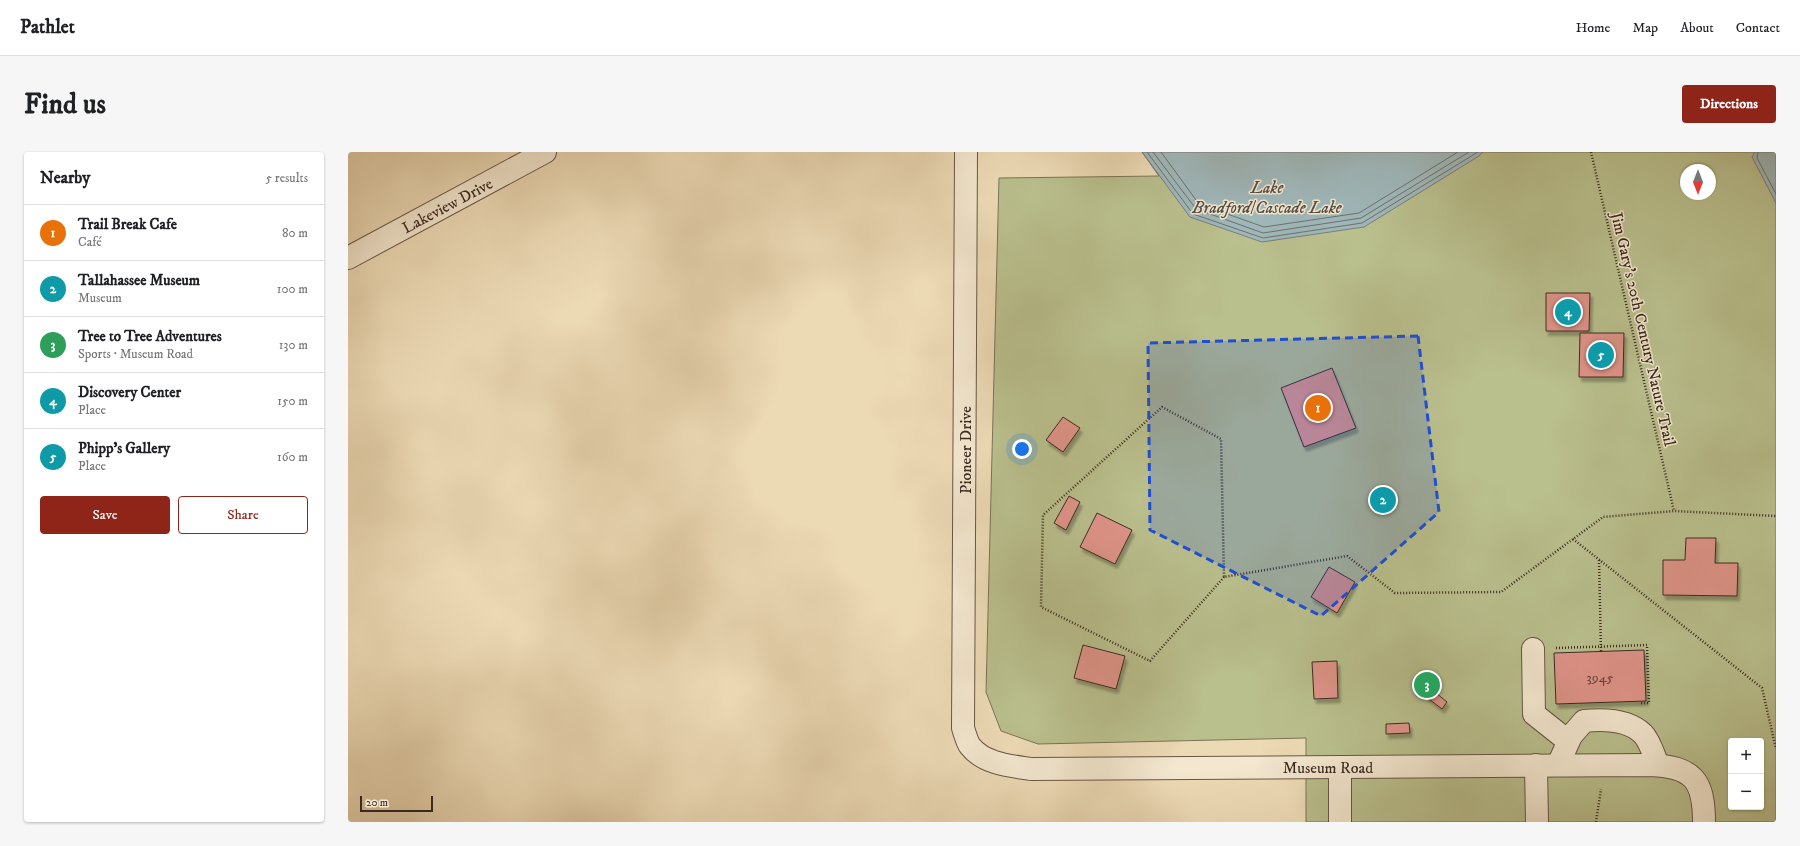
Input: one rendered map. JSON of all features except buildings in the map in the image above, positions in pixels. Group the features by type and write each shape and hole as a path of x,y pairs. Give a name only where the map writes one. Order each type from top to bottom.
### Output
{"street":[{"name":"Lakeview Drive","path":"348,258 545,152"},
{"name":"Pioneer Drive","path":"966,152 963,728 970,746"},
{"path":"1533,649 1534,714 1568,741"},
{"path":"1537,822 1547,765 1584,721 1603,719 1631,726 1644,735 1658,765"},
{"name":"Museum Road","path":"970,746 984,757 996,763 1031,769 1547,765 1673,766 1690,774 1700,787 1704,808 1704,822"},
{"path":"1340,767 1340,822"}],"path":[{"name":"Jim Gary's 20th Century Nature Trail","path":"1591,152 1674,511"},
{"path":"1224,577 1221,439 1162,407 1043,515 1041,607 1150,661 1224,577 1347,556 1395,593 1501,592 1603,517 1674,511 1776,516"},
{"path":"1572,539 1762,688 1776,749"},
{"path":"1599,560 1601,651"},
{"path":"1533,649 1647,646 1649,703 1634,703"},
{"path":"1596,822 1602,786"}],"highlighted area":[{"path":"1418,336 1439,512 1321,616 1150,530 1148,343"}],"green space":[{"path":"1142,152 1776,152 1776,822 1306,822 1306,738 1038,744 1001,731 986,692 999,178 1159,176"}],"water":[{"name":"Lake Bradford/Cascade Lake","path":"1142,152 1483,152 1479,156 1364,227 1262,242 1190,217"},
{"path":"1755,152 1776,152 1776,203 1752,157"}],"place":[{"name":"Discovery Center","path":"1568,312"},
{"name":"Phipp's Gallery","path":"1601,355"},
{"name":"Trail Break Cafe","path":"1318,408"},
{"name":"Tallahassee Museum","path":"1383,500"},
{"name":"Tree to Tree Adventures","path":"1427,685"}]}
